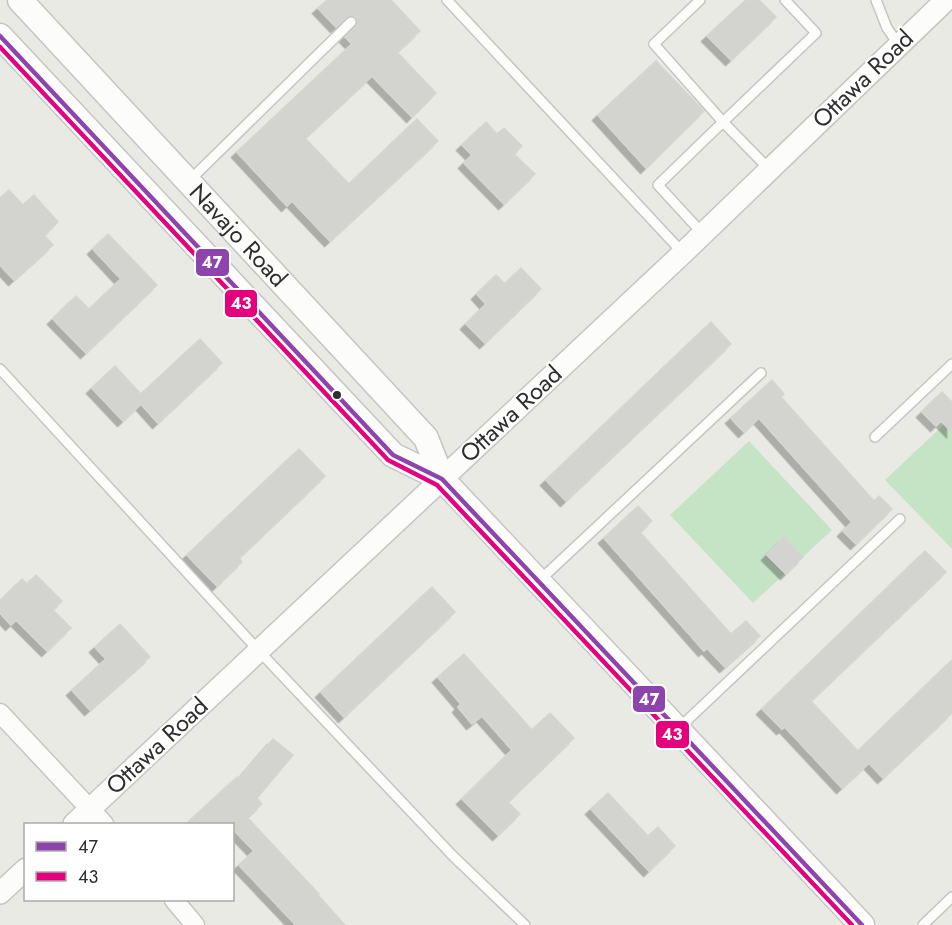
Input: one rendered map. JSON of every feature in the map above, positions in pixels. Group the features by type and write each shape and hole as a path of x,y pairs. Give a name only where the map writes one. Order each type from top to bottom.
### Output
{"main road":[{"name":"Navajo Road","path":"20,0 426,438 442,479"},
{"name":"Navajo Road","path":"0,36 393,455 442,479 862,925"}],"street":[{"name":"Ottawa Road","path":"76,823 683,253 946,0"},
{"path":"0,713 103,823"},
{"path":"0,893 24,871"},
{"path":"175,901 195,925"}],"lane":[{"path":"447,0 683,253"},
{"path":"700,0 654,44 723,122 769,169"},
{"path":"702,233 658,185 816,33 785,0"},
{"path":"876,0 887,28 899,45"},
{"path":"189,181 351,22"},
{"path":"875,437 952,364"},
{"path":"0,369 258,651 453,856 525,925"},
{"path":"538,582 761,373"},
{"path":"678,729 900,519"},
{"path":"923,925 952,897"}],"green space":[{"path":"952,417 952,549 885,480"},
{"path":"749,441 832,530 753,603 670,515"}],"building":[{"path":"327,0 391,0 420,31 397,52 436,93 412,117 372,76 305,138 349,184 417,119 438,141 330,241 292,201 287,206 237,152 352,44 345,37 357,24 356,18 349,16 336,27 318,8"},
{"path":"746,0 759,0 776,17 731,60 707,36"},
{"path":"656,61 704,111 646,168 598,115"},
{"path":"486,122 497,134 504,128 522,146 514,154 535,174 504,204 464,163 472,155 462,145"},
{"path":"9,190 23,205 34,195 58,222 44,235 53,245 14,280 0,265 0,198"},
{"path":"108,234 157,285 86,353 53,319 76,296 89,309 121,279 93,249"},
{"path":"521,268 541,289 485,343 466,324 486,304 477,294 496,275 505,284"},
{"path":"711,322 731,344 566,501 546,480"},
{"path":"200,339 222,363 158,423 141,404 123,421 92,388 115,366 141,394"},
{"path":"772,380 784,394 781,397 874,501 879,496 892,509 856,544 843,531 852,522 759,418 744,432 731,418"},
{"path":"942,392 952,402 952,432 941,421 936,426 922,412"},
{"path":"299,449 325,476 239,558 242,562 217,586 187,555"},
{"path":"638,506 652,521 640,532 731,634 746,621 760,636 725,667 707,648 704,651 604,538"},
{"path":"784,537 803,557 786,574 767,555"},
{"path":"925,551 946,572 811,701 858,751 952,660 952,713 883,778 869,763 842,788 785,727 782,729 762,709"},
{"path":"36,575 62,601 53,610 71,628 47,651 16,620 11,625 0,613 0,601 22,579 27,584"},
{"path":"432,587 455,612 344,717 321,692"},
{"path":"120,624 150,657 90,710 72,690 106,659 95,647"},
{"path":"464,654 532,730 550,713 574,738 508,802 520,814 498,835 462,799 512,750 482,716 472,724 458,707 461,704 438,677"},
{"path":"273,739 293,755 257,798 262,804 247,817 345,925 296,925 239,865 254,851 234,830 234,823 187,823 237,777 239,779"},
{"path":"608,793 648,836 658,827 675,846 649,871 591,809"}],"transit line":[{"name":"47","path":"0,36 393,455 442,479 862,925"},
{"name":"43","path":"0,47 388,460 437,485 852,925"}]}
